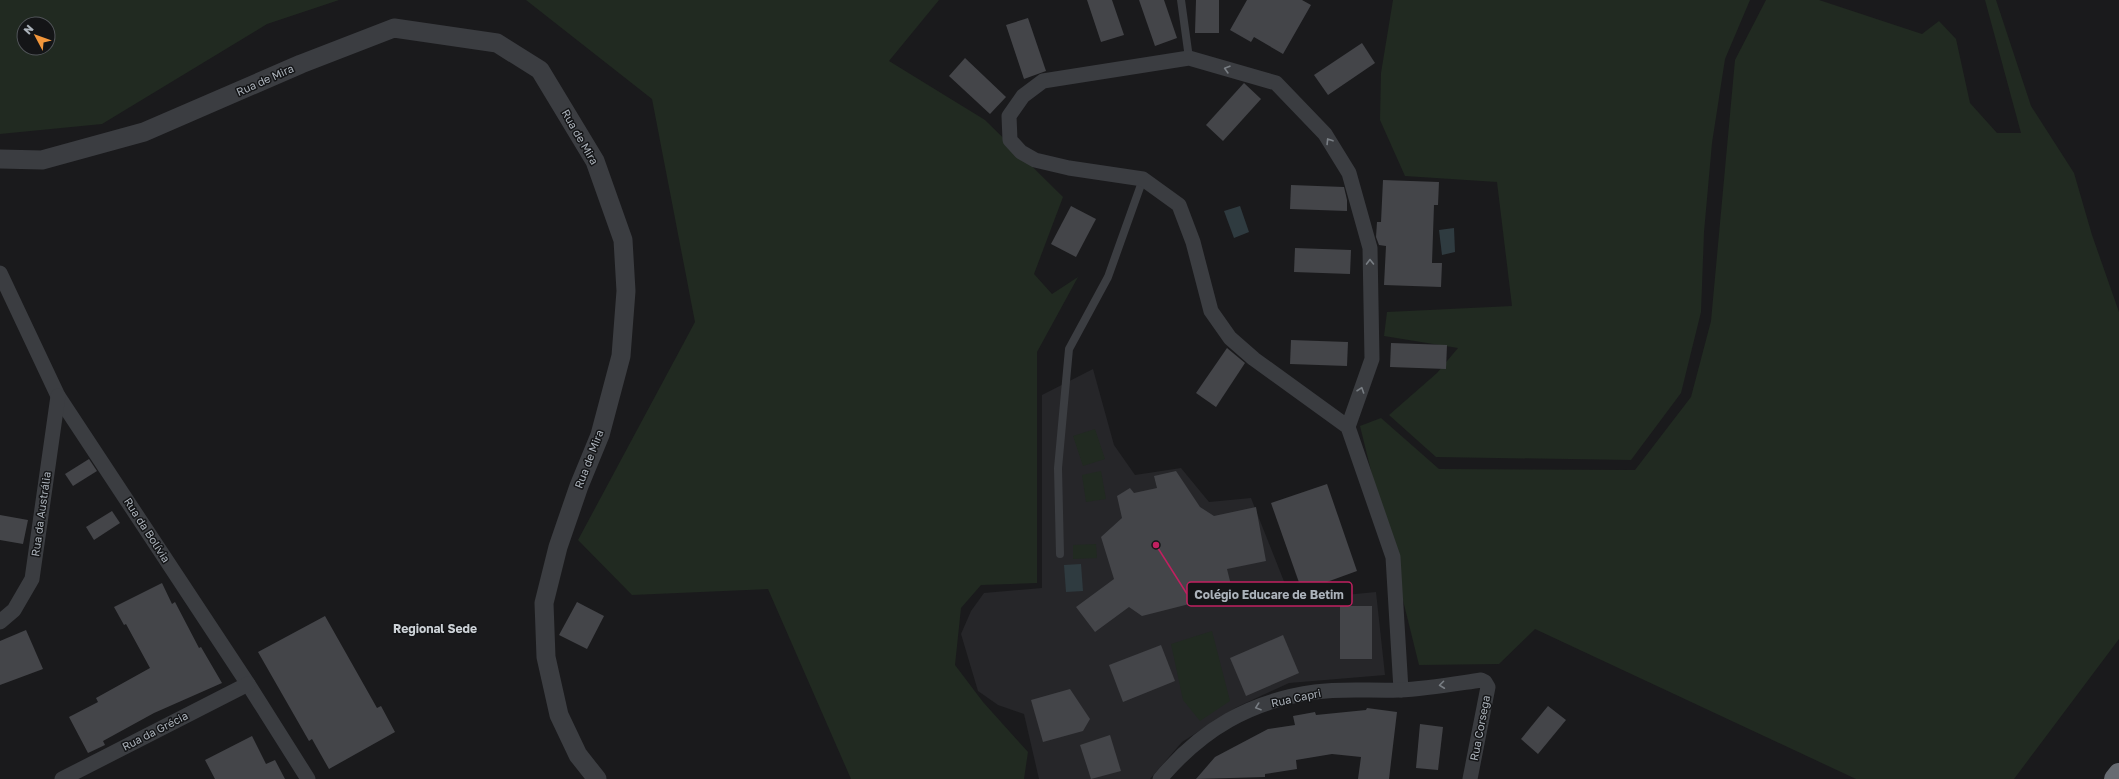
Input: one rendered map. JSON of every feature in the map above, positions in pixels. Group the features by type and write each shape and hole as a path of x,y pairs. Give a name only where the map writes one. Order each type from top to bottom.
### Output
{"highway":[{"path":"2115,779 2119,774"}],"street":[{"name":"Rua de Mira","path":"0,159 42,160 144,132 301,64 394,28 497,43 540,70 595,161 623,240 626,291 621,356 600,435 579,486 560,540 544,603 546,658 559,715 578,755 597,779"},
{"path":"1348,427 1372,359 1370,248 1349,173 1325,134 1276,83 1189,58 1043,81 1023,96 1009,116 1010,140 1021,152 1035,160 1069,168 1143,179 1179,205 1193,242 1211,311 1230,338 1254,358 1348,427 1393,557 1401,690"},
{"name":"Rua da Bolívia","path":"0,273 58,396 248,684 308,779"},
{"name":"Rua da Austrália","path":"0,622 14,610 32,579 58,396"},
{"name":"Rua Capri","path":"1160,779 1172,765 1202,737 1223,722 1244,712 1278,700 1316,692 1401,690 1481,680"},
{"name":"Rua Corsega","path":"1470,779 1488,687 1485,682 1481,680"},
{"name":"Rua da Grécia","path":"62,779 248,684"}],"lane":[{"path":"1180,0 1189,58"},
{"path":"1060,554 1058,468 1070,349 1108,277 1143,179"}],"shaded area":[{"path":"0,0 339,0 267,24 102,124 0,134"},
{"path":"526,0 939,0 889,61 985,120 1063,197 1034,274 1052,294 1078,277 1037,352 1037,583 981,585 961,608 955,665 983,702 1028,752 1024,779 851,779 768,589 632,595 578,540 695,322 652,99"},
{"path":"1393,0 1750,0 1725,59 1712,143 1704,232 1701,312 1681,393 1631,460 1436,457 1389,415 1437,373 1458,348 1384,336 1387,312 1512,306 1497,182 1405,176 1380,120 1381,73"},
{"path":"1766,0 1819,0 1922,34 1939,21 1956,39 1970,103 1997,133 2021,133 1985,0 1996,0 2031,106 2074,173 2092,235 2119,312 2119,639 2014,779 1856,779 1535,629 1499,664 1419,665 1360,426 1381,418 1439,469 1635,470 1691,397 1711,321 1735,60"},
{"path":"1240,206 1249,232 1234,238 1224,211"},
{"path":"1454,228 1455,252 1442,255 1439,230"},
{"path":"1093,369 1114,445 1135,475 1181,468 1209,502 1251,498 1289,594 1304,599 1376,592 1385,675 1289,683 1237,707 1182,742 1150,779 1039,779 1024,714 998,705 978,691 961,634 971,611 984,593 1042,588 1042,395"},
{"path":"1095,429 1105,459 1083,466 1073,436"},
{"path":"1101,471 1106,499 1086,502 1082,475"},
{"path":"1096,544 1097,558 1073,559 1073,545"},
{"path":"1081,564 1083,591 1066,592 1064,565"},
{"path":"1212,631 1230,701 1200,721 1183,700 1171,644"}],"building":[{"path":"1087,0 1112,0 1124,35 1101,42"},
{"path":"1139,0 1164,0 1177,38 1155,46"},
{"path":"1196,0 1219,0 1219,33 1195,33"},
{"path":"1247,0 1302,0 1311,5 1283,54 1254,37 1251,42 1230,30"},
{"path":"1028,18 1046,71 1024,79 1006,25"},
{"path":"1362,43 1375,63 1328,95 1314,75"},
{"path":"965,58 1006,97 990,114 949,76"},
{"path":"1244,83 1261,99 1223,141 1206,125"},
{"path":"1383,180 1439,182 1438,205 1434,205 1432,263 1442,263 1441,287 1384,285 1386,246 1379,245 1376,237 1377,222 1381,222"},
{"path":"1291,185 1344,187 1347,200 1347,211 1290,209"},
{"path":"1071,206 1096,219 1076,257 1051,244"},
{"path":"1295,248 1351,250 1350,274 1294,272"},
{"path":"1291,340 1348,342 1347,366 1290,364"},
{"path":"1391,343 1447,345 1446,369 1390,367"},
{"path":"1227,348 1245,363 1216,407 1196,393"},
{"path":"89,459 97,471 73,486 65,474"},
{"path":"1176,471 1200,507 1214,516 1256,507 1266,561 1227,569 1231,585 1210,590 1213,598 1142,616 1129,607 1095,632 1076,607 1114,579 1101,537 1122,518 1117,496 1130,488 1134,493 1157,488 1154,476"},
{"path":"1327,484 1357,571 1302,591 1271,503"},
{"path":"112,511 120,523 94,540 86,527"},
{"path":"0,515 28,520 23,544 0,540"},
{"path":"162,583 172,604 175,602 199,648 201,647 222,683 154,713 103,741 105,745 88,753 69,717 98,702 96,698 150,668 126,624 124,625 114,607"},
{"path":"577,602 604,616 587,649 559,635"},
{"path":"1340,606 1372,606 1372,659 1340,659"},
{"path":"325,616 377,708 381,706 395,732 329,769 312,739 309,741 258,652"},
{"path":"26,630 43,669 0,685 0,641"},
{"path":"1283,635 1299,673 1246,696 1230,658"},
{"path":"1161,645 1175,681 1123,702 1109,665"},
{"path":"1070,689 1090,719 1083,731 1043,742 1031,700"},
{"path":"1548,706 1566,720 1538,754 1521,739"},
{"path":"1367,708 1397,712 1389,779 1358,779 1361,757 1332,754 1296,760 1297,769 1265,774 1265,777 1196,779 1215,757 1268,729 1295,725 1293,716 1315,712 1316,715 1366,710"},
{"path":"1420,724 1443,727 1438,770 1416,768"},
{"path":"1110,735 1121,771 1091,779 1080,745"},
{"path":"252,736 266,764 275,760 285,779 215,779 205,760"}],"place":[{"name":"Colégio Educare de Betim","path":"1156,545"}],"district":[{"name":"Regional Sede","path":"435,629"}]}
